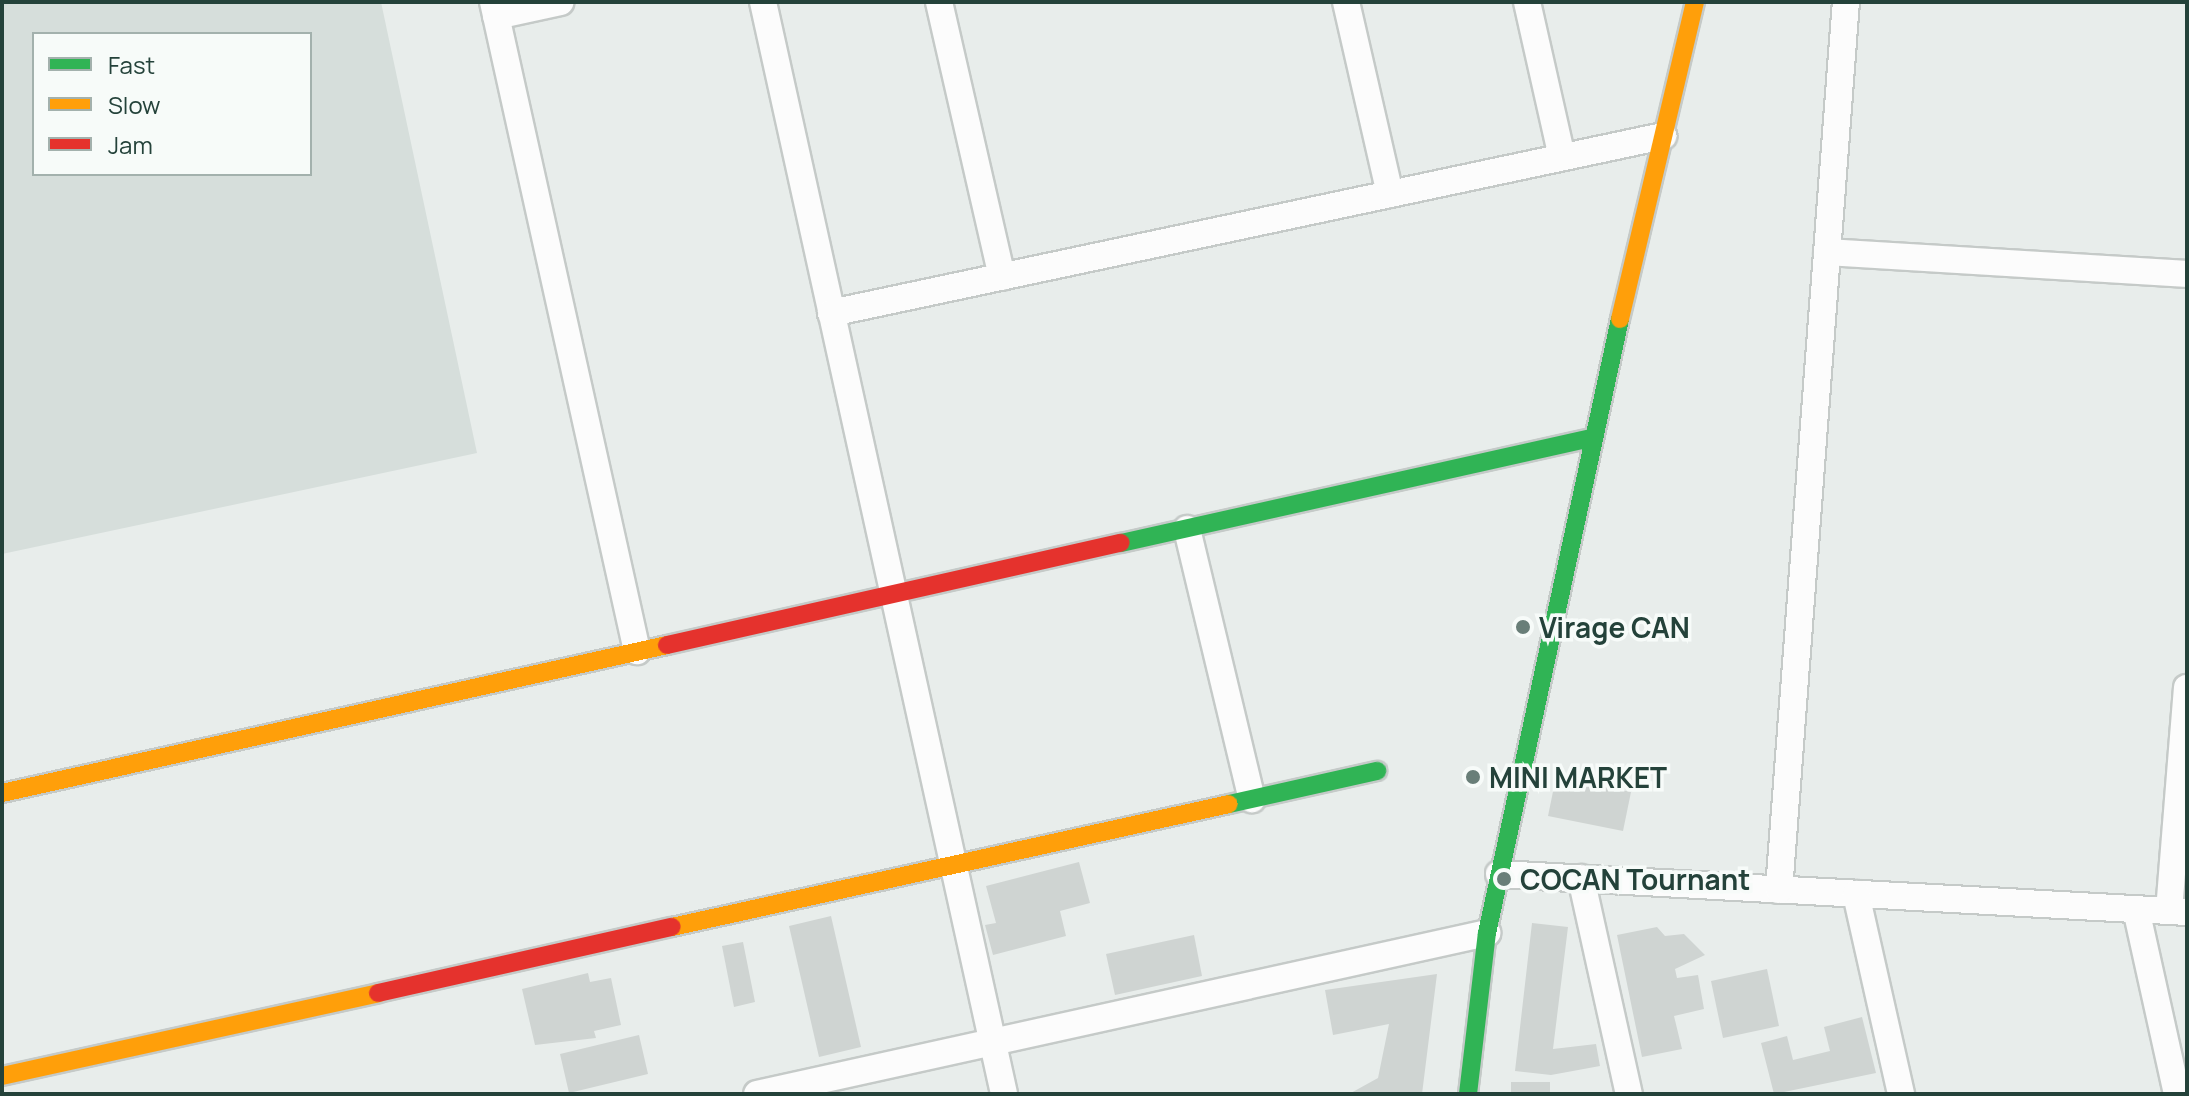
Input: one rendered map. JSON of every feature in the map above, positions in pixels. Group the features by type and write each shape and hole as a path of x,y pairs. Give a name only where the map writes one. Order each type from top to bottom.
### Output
{"street":[{"path":"560,2 494,9 637,651"},
{"path":"763,2 1004,1094"},
{"path":"939,2 1002,277"},
{"path":"1346,2 1390,194"},
{"path":"1527,2 1562,157"},
{"path":"1468,1094 1487,933 1499,874 1592,438 1695,2"},
{"path":"1779,890 1846,2"},
{"path":"831,313 1663,136"},
{"path":"1827,252 2187,274"},
{"path":"2,793 1592,438"},
{"path":"1187,529 1252,799"},
{"path":"1499,874 2178,912 2187,688"},
{"path":"2,1076 1377,771"},
{"path":"1581,878 1629,1094"},
{"path":"1856,894 1901,1094"},
{"path":"2136,909 2177,1094"},
{"path":"757,1094 1487,933"}],"shaded area":[{"path":"2,2 381,2 477,453 2,554"}],"building":[{"path":"1556,777 1631,792 1623,831 1548,816"},
{"path":"1079,862 1090,903 1060,911 1066,936 993,955 985,925 996,923 986,886"},
{"path":"831,916 861,1047 819,1057 789,926"},
{"path":"1532,923 1568,927 1553,1049 1596,1044 1600,1066 1551,1075 1515,1071"},
{"path":"1657,927 1665,936 1684,934 1705,955 1675,969 1677,978 1698,975 1704,1009 1674,1016 1682,1049 1642,1057 1617,935"},
{"path":"1194,935 1202,976 1115,995 1106,954"},
{"path":"743,942 755,1002 734,1007 722,946"},
{"path":"1767,969 1779,1026 1723,1038 1711,981"},
{"path":"588,973 590,982 611,978 621,1025 594,1031 596,1038 535,1045 522,989"},
{"path":"1437,974 1422,1094 1349,1094 1378,1078 1389,1024 1333,1035 1325,990"},
{"path":"1862,1017 1876,1073 1774,1094 1761,1043 1787,1036 1793,1060 1830,1051 1824,1027"},
{"path":"639,1035 648,1074 569,1093 560,1054"},
{"path":"1511,1082 1550,1082 1550,1094 1511,1094"}],"traffic: fast":[{"path":"1468,1094 1487,933 1620,319"},
{"path":"1121,543 1592,438"},
{"path":"1229,804 1377,771"}],"traffic: slow":[{"path":"1620,319 1695,2"},
{"path":"2,793 667,645"},
{"path":"672,927 1229,804"},
{"path":"2,1076 378,993"}],"traffic: jam":[{"path":"667,645 1121,543"},
{"path":"378,993 672,927"}],"place":[{"name":"Virage CAN","path":"1523,627"},
{"name":"MINI MARKET","path":"1473,777"},
{"name":"COCAN Tournant","path":"1504,879"}]}
